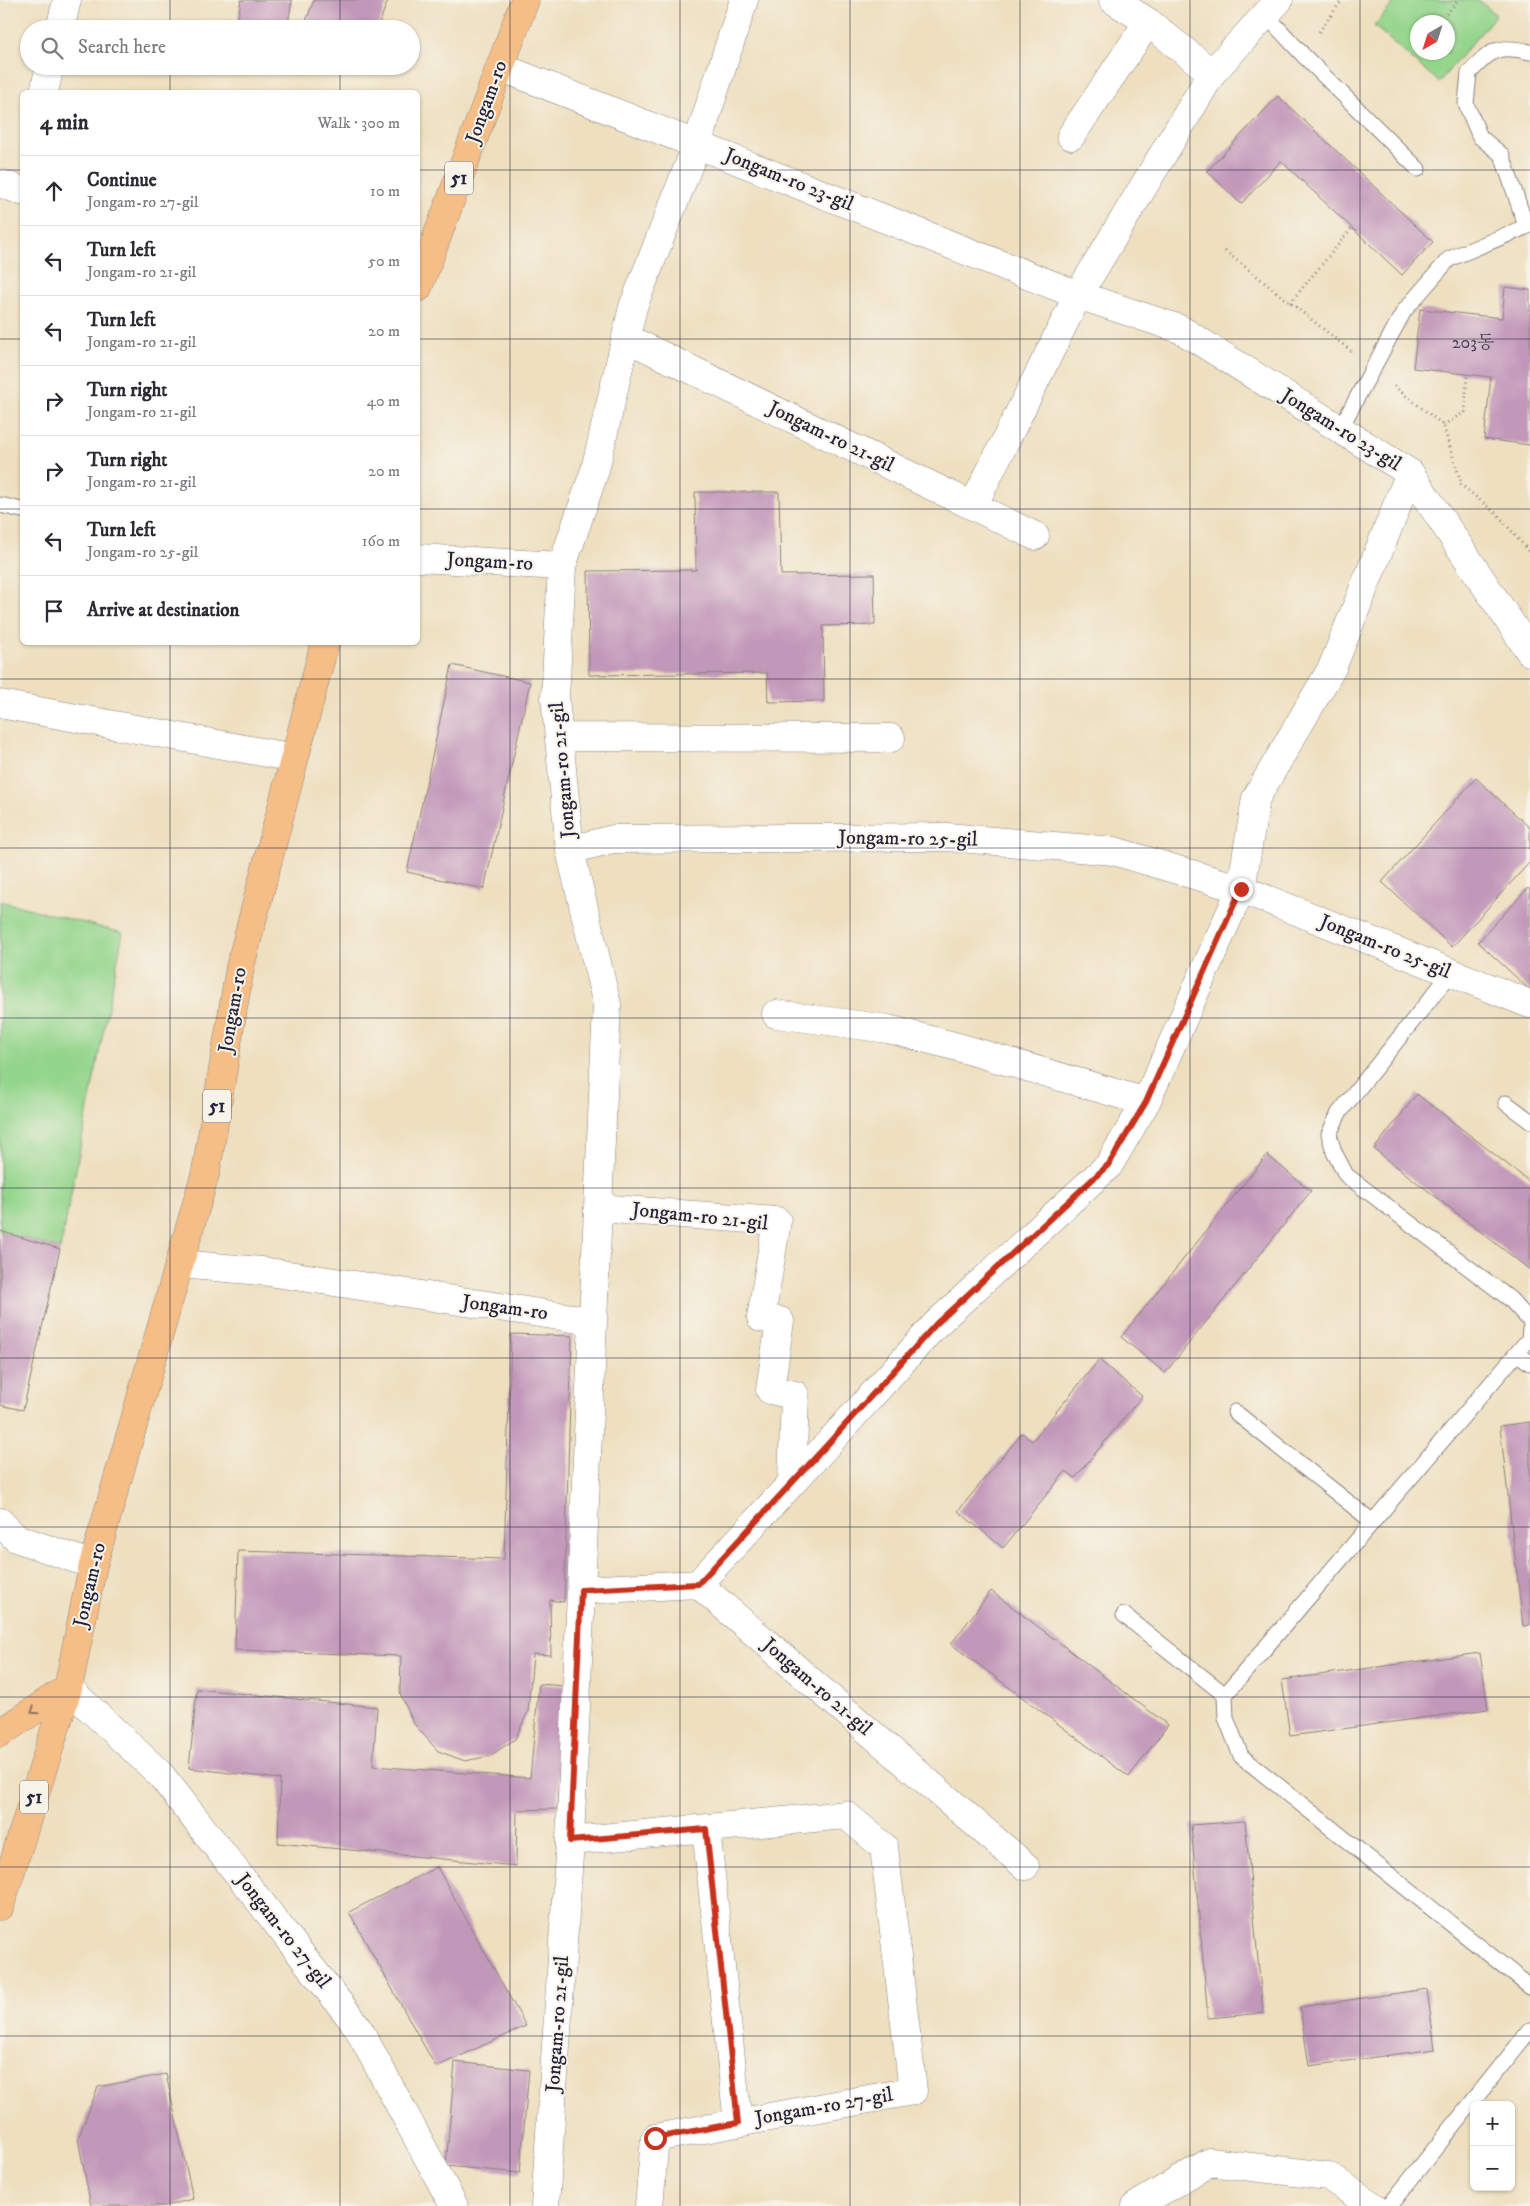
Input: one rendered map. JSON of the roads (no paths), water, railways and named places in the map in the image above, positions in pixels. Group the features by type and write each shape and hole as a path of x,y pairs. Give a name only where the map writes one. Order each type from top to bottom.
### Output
{"main road":[{"name":"Jongam-ro","path":"420,283 524,0"},
{"name":"Jongam-ro","path":"0,1906 68,1688 93,1565 206,1171 240,967 323,645"},
{"path":"0,1733 68,1688"}],"street":[{"path":"62,20 67,0"},
{"name":"Jongam-ro 21-gil","path":"545,2206 570,1841 607,1005 570,850 555,698 562,566 595,470 633,307 697,144 744,0"},
{"path":"1113,0 1148,22 1212,73"},
{"path":"973,506 1078,295 1212,73 1273,8"},
{"path":"1071,136 1148,22"},
{"name":"Jongam-ro 23-gil","path":"500,67 1078,295 1180,330 1410,473 1530,652"},
{"path":"44,90 48,75"},
{"name":"Jongam-ro 21-gil","path":"626,338 1035,536"},
{"path":"581,1590 698,1584 936,1324 1109,1164 1146,1102 1241,889 1256,798 1332,668 1410,473"},
{"name":"Jongam-ro","path":"420,558 562,566"},
{"path":"0,704 294,758"},
{"path":"559,737 891,738"},
{"name":"Jongam-ro 25-gil","path":"570,850 613,839 947,837 1114,851 1241,889 1530,1004"},
{"path":"776,1014 888,1030 958,1047 1146,1102"},
{"name":"Jongam-ro 21-gil","path":"598,1208 777,1221 761,1318 780,1321 770,1390 794,1394 792,1482"},
{"name":"Jongam-ro","path":"179,1264 262,1271 592,1321"},
{"path":"0,1522 16,1538 93,1565"},
{"name":"Jongam-ro 21-gil","path":"698,1584 1025,1866"},
{"name":"Jongam-ro 27-gil","path":"68,1688 160,1774 357,2026 454,2206"},
{"name":"Jongam-ro 27-gil","path":"649,2206 655,2138 912,2091 884,1846 846,1815 706,1829"},
{"path":"570,1841 706,1829 738,2123"},
{"path":"1136,2206 1210,2162 1328,2176 1373,2206"}],"lane":[{"path":"1273,8 1303,55 1418,169"},
{"path":"1340,429 1404,311 1449,259 1528,226 1502,155 1480,136 1466,104 1468,73 1490,52 1514,48 1530,52"},
{"path":"0,504 20,509"},
{"path":"1451,973 1339,1114 1329,1134 1334,1152 1346,1175 1510,1299 1530,1321"},
{"path":"1506,1103 1530,1121"},
{"path":"1530,1329 1529,1338 1517,1353 1225,1695 1226,1718 1241,1756 1530,1987"},
{"path":"1517,1353 1530,1363"},
{"path":"1235,1412 1373,1522"},
{"path":"1124,1615 1225,1695"},
{"path":"1389,2206 1530,2030"}]}
